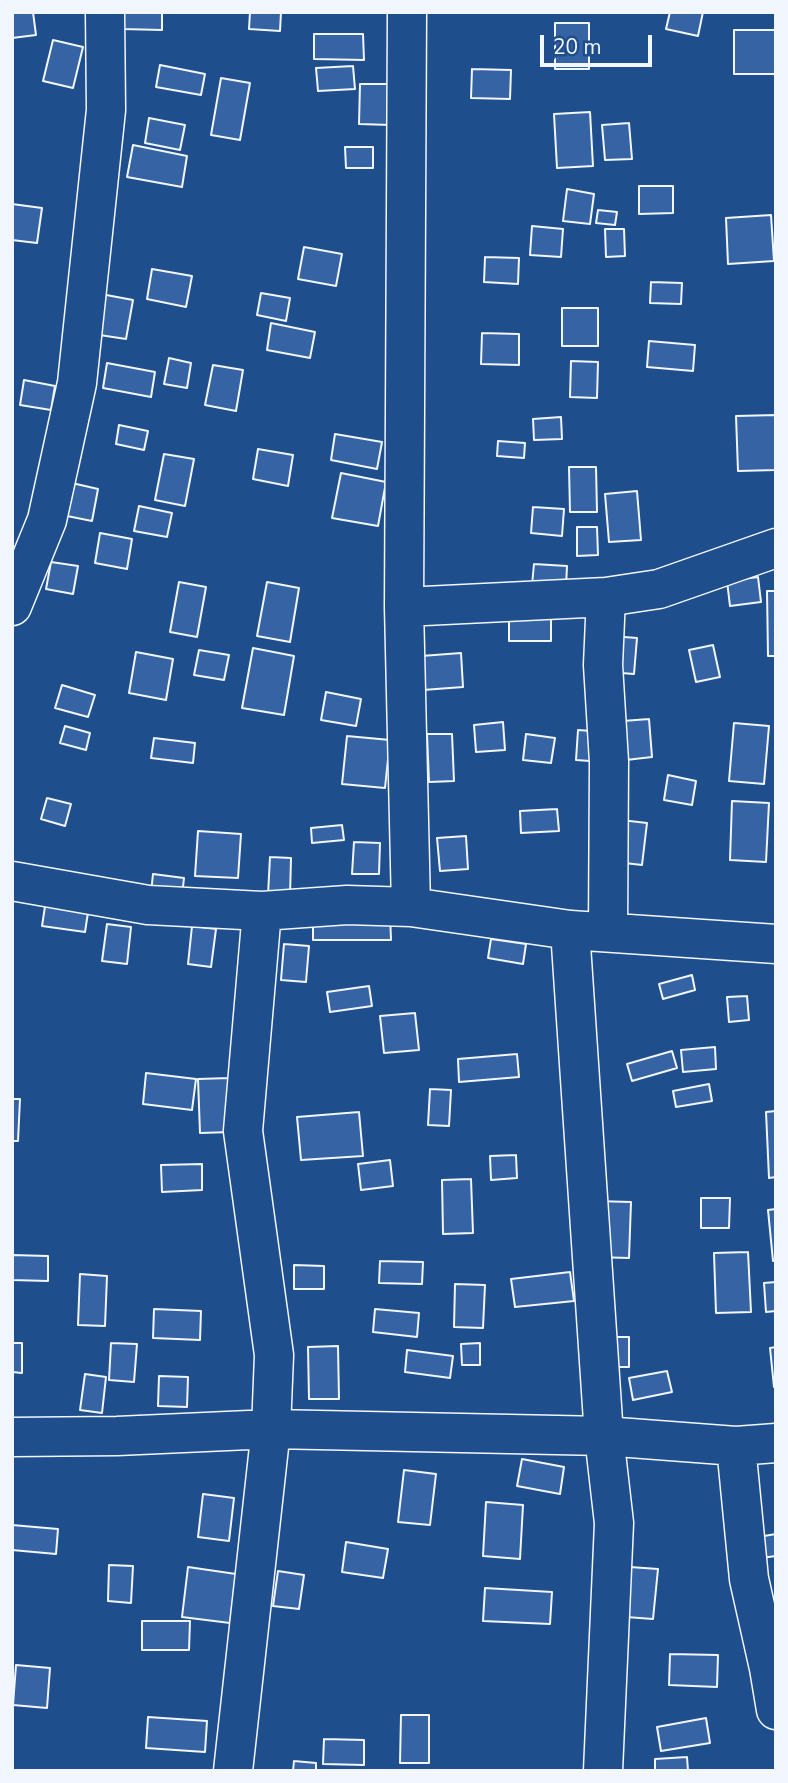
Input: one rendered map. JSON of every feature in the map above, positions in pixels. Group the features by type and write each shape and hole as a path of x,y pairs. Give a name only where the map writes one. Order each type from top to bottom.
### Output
{"street":[{"path":"12,606 47,520 76,383 106,110 105,12"},
{"path":"407,12 404,607 411,907"},
{"path":"404,607 606,597 659,589 776,548"},
{"path":"606,597 603,665 609,762 608,932"},
{"path":"12,881 148,905 262,911 347,905 411,907 570,930 776,944"},
{"path":"233,1771 271,1429 274,1355 243,1131 262,911"},
{"path":"570,930 604,1436 614,1523 607,1639 604,1771"},
{"path":"12,1437 117,1436 271,1429 604,1436 736,1446 776,1443"},
{"path":"736,1446 749,1579 776,1710"}],"building":[{"path":"12,12 33,12 36,35 12,38"},
{"path":"123,12 162,12 162,30 122,29"},
{"path":"250,12 281,12 280,31 249,29"},
{"path":"670,12 703,12 698,36 666,29"},
{"path":"555,23 589,23 589,69 555,69"},
{"path":"734,30 775,30 776,74 734,74"},
{"path":"314,34 363,34 364,60 314,59"},
{"path":"53,40 83,47 73,88 43,81"},
{"path":"160,65 205,74 201,95 156,87"},
{"path":"353,66 355,89 318,91 316,68"},
{"path":"472,69 511,70 510,99 471,98"},
{"path":"221,78 250,83 240,140 211,135"},
{"path":"360,84 391,84 391,125 359,124"},
{"path":"590,112 593,166 557,168 554,114"},
{"path":"149,118 185,125 180,150 145,143"},
{"path":"629,123 632,159 605,160 602,125"},
{"path":"133,145 187,156 182,187 127,177"},
{"path":"345,147 373,147 373,168 346,168"},
{"path":"639,186 673,186 673,213 639,214"},
{"path":"567,189 594,194 590,224 563,221"},
{"path":"12,204 42,208 37,243 12,240"},
{"path":"598,210 617,212 615,225 596,223"},
{"path":"771,215 774,261 728,264 726,218"},
{"path":"532,226 563,229 561,257 530,255"},
{"path":"605,229 624,229 625,256 606,257"},
{"path":"304,247 342,254 336,286 298,279"},
{"path":"485,257 519,258 518,284 484,282"},
{"path":"152,269 192,276 186,307 147,299"},
{"path":"651,282 682,283 681,304 650,303"},
{"path":"261,293 290,298 286,321 257,315"},
{"path":"101,294 133,300 126,339 93,334"},
{"path":"562,308 598,308 598,346 562,346"},
{"path":"271,323 315,332 310,358 267,350"},
{"path":"482,333 519,334 519,365 481,364"},
{"path":"649,341 695,345 693,371 647,367"},
{"path":"169,358 191,363 187,388 164,384"},
{"path":"571,361 598,362 597,398 570,397"},
{"path":"107,363 155,372 151,397 103,388"},
{"path":"213,365 243,370 236,411 205,405"},
{"path":"24,380 55,386 51,410 20,405"},
{"path":"776,415 776,470 738,471 736,416"},
{"path":"561,417 562,439 534,440 533,419"},
{"path":"119,425 148,431 144,450 116,444"},
{"path":"335,434 382,442 377,469 331,460"},
{"path":"498,441 525,443 524,458 497,456"},
{"path":"258,449 293,455 288,486 253,479"},
{"path":"164,454 194,459 185,506 155,500"},
{"path":"569,467 596,467 597,512 570,512"},
{"path":"341,473 386,482 378,526 332,518"},
{"path":"72,483 98,489 92,521 67,516"},
{"path":"637,491 641,540 609,542 605,494"},
{"path":"139,506 172,513 167,537 134,531"},
{"path":"533,507 564,509 562,536 531,533"},
{"path":"577,527 597,527 598,555 577,556"},
{"path":"100,533 132,539 127,569 95,563"},
{"path":"51,562 78,566 73,594 46,589"},
{"path":"534,564 567,566 566,587 532,585"},
{"path":"758,577 761,602 730,606 727,581"},
{"path":"179,582 206,587 197,637 170,632"},
{"path":"267,582 299,588 290,642 257,636"},
{"path":"767,591 776,591 776,656 768,656"},
{"path":"509,610 551,610 551,641 509,641"},
{"path":"611,636 637,638 634,674 608,672"},
{"path":"713,645 720,677 696,682 689,650"},
{"path":"253,648 294,656 284,715 242,708"},
{"path":"199,650 229,655 224,680 194,675"},
{"path":"136,652 173,659 166,700 129,693"},
{"path":"461,653 463,687 423,690 421,656"},
{"path":"62,685 95,695 88,717 55,708"},
{"path":"326,692 361,699 356,726 321,720"},
{"path":"649,719 652,757 626,760 623,721"},
{"path":"503,722 505,750 476,752 474,725"},
{"path":"734,723 769,726 764,784 729,781"},
{"path":"65,726 90,733 86,750 60,743"},
{"path":"578,730 605,732 603,762 576,760"},
{"path":"427,734 452,734 454,781 429,782"},
{"path":"526,734 555,738 551,763 523,760"},
{"path":"347,736 390,740 385,788 342,784"},
{"path":"154,738 195,743 193,763 151,758"},
{"path":"668,775 696,781 692,805 664,800"},
{"path":"47,798 71,804 65,826 41,819"},
{"path":"732,801 769,803 766,862 730,860"},
{"path":"557,809 559,831 521,833 520,811"},
{"path":"621,820 647,823 642,865 616,862"},
{"path":"342,825 344,840 312,843 311,828"},
{"path":"198,831 241,834 238,878 195,876"},
{"path":"466,836 468,869 440,871 437,838"},
{"path":"354,842 380,843 379,874 352,874"},
{"path":"270,857 291,858 290,896 268,895"},
{"path":"153,874 184,878 182,896 151,893"},
{"path":"46,900 89,906 85,932 42,926"},
{"path":"390,914 391,940 313,940 313,915"},
{"path":"107,924 131,927 127,964 102,961"},
{"path":"192,926 216,929 211,967 188,964"},
{"path":"491,939 526,944 523,964 488,958"},
{"path":"284,944 309,946 306,982 281,980"},
{"path":"692,975 695,990 663,999 659,984"},
{"path":"369,986 372,1006 330,1012 327,992"},
{"path":"747,996 749,1020 729,1022 727,997"},
{"path":"415,1013 419,1050 384,1053 380,1016"},
{"path":"715,1047 716,1069 683,1072 681,1050"},
{"path":"672,1051 677,1068 632,1081 627,1064"},
{"path":"517,1054 519,1077 459,1082 458,1059"},
{"path":"146,1073 196,1079 192,1110 143,1104"},
{"path":"230,1078 232,1132 200,1133 198,1079"},
{"path":"709,1084 712,1101 676,1107 673,1091"},
{"path":"430,1089 451,1090 449,1126 428,1125"},
{"path":"12,1099 20,1099 18,1141 12,1141"},
{"path":"776,1111 776,1177 769,1178 766,1112"},
{"path":"359,1112 363,1156 301,1160 297,1117"},
{"path":"516,1155 517,1178 491,1180 490,1156"},
{"path":"390,1160 393,1186 361,1190 358,1164"},
{"path":"202,1164 202,1190 162,1192 161,1165"},
{"path":"471,1179 473,1233 443,1234 442,1180"},
{"path":"701,1198 730,1198 729,1228 701,1228"},
{"path":"595,1201 631,1202 629,1258 594,1257"},
{"path":"776,1209 776,1260 773,1261 768,1210"},
{"path":"748,1252 751,1312 716,1313 714,1253"},
{"path":"12,1255 48,1256 48,1281 12,1280"},
{"path":"380,1261 423,1262 422,1284 379,1283"},
{"path":"294,1265 324,1266 324,1289 294,1289"},
{"path":"570,1272 574,1301 515,1307 511,1279"},
{"path":"80,1274 107,1276 105,1326 78,1325"},
{"path":"776,1282 776,1311 766,1312 764,1283"},
{"path":"455,1284 485,1285 483,1328 454,1327"},
{"path":"154,1309 201,1311 200,1340 153,1338"},
{"path":"375,1309 419,1313 417,1337 373,1332"},
{"path":"606,1337 629,1337 629,1367 606,1367"},
{"path":"12,1343 22,1343 22,1373 12,1372"},
{"path":"111,1343 137,1344 134,1382 109,1380"},
{"path":"480,1343 480,1365 462,1365 461,1344"},
{"path":"338,1346 339,1399 309,1399 308,1347"},
{"path":"776,1347 776,1387 774,1387 770,1348"},
{"path":"407,1350 453,1356 450,1378 405,1372"},
{"path":"667,1371 672,1392 633,1400 629,1378"},
{"path":"85,1374 106,1377 102,1413 80,1410"},
{"path":"159,1376 188,1377 187,1407 158,1406"},
{"path":"522,1459 564,1467 560,1494 517,1486"},
{"path":"404,1470 436,1474 430,1525 398,1522"},
{"path":"203,1494 234,1498 229,1541 198,1537"},
{"path":"486,1502 523,1505 520,1559 483,1556"},
{"path":"12,1525 58,1529 56,1554 12,1550"},
{"path":"776,1534 776,1556 761,1558 758,1537"},
{"path":"346,1542 388,1549 383,1578 342,1572"},
{"path":"109,1565 133,1566 131,1603 108,1601"},
{"path":"188,1567 236,1574 230,1623 182,1617"},
{"path":"630,1567 658,1569 653,1619 626,1617"},
{"path":"278,1571 304,1575 299,1609 273,1606"},
{"path":"485,1588 552,1592 550,1624 483,1621"},
{"path":"142,1621 190,1621 189,1650 142,1650"},
{"path":"670,1654 718,1655 717,1687 669,1685"},
{"path":"16,1665 50,1668 47,1708 13,1705"},
{"path":"401,1715 429,1715 429,1763 400,1763"},
{"path":"148,1717 207,1721 205,1752 146,1748"},
{"path":"706,1718 710,1743 661,1751 657,1727"},
{"path":"324,1739 364,1740 364,1765 323,1764"},
{"path":"687,1757 688,1771 655,1771 655,1759"},
{"path":"294,1761 316,1763 316,1771 293,1771"}]}
